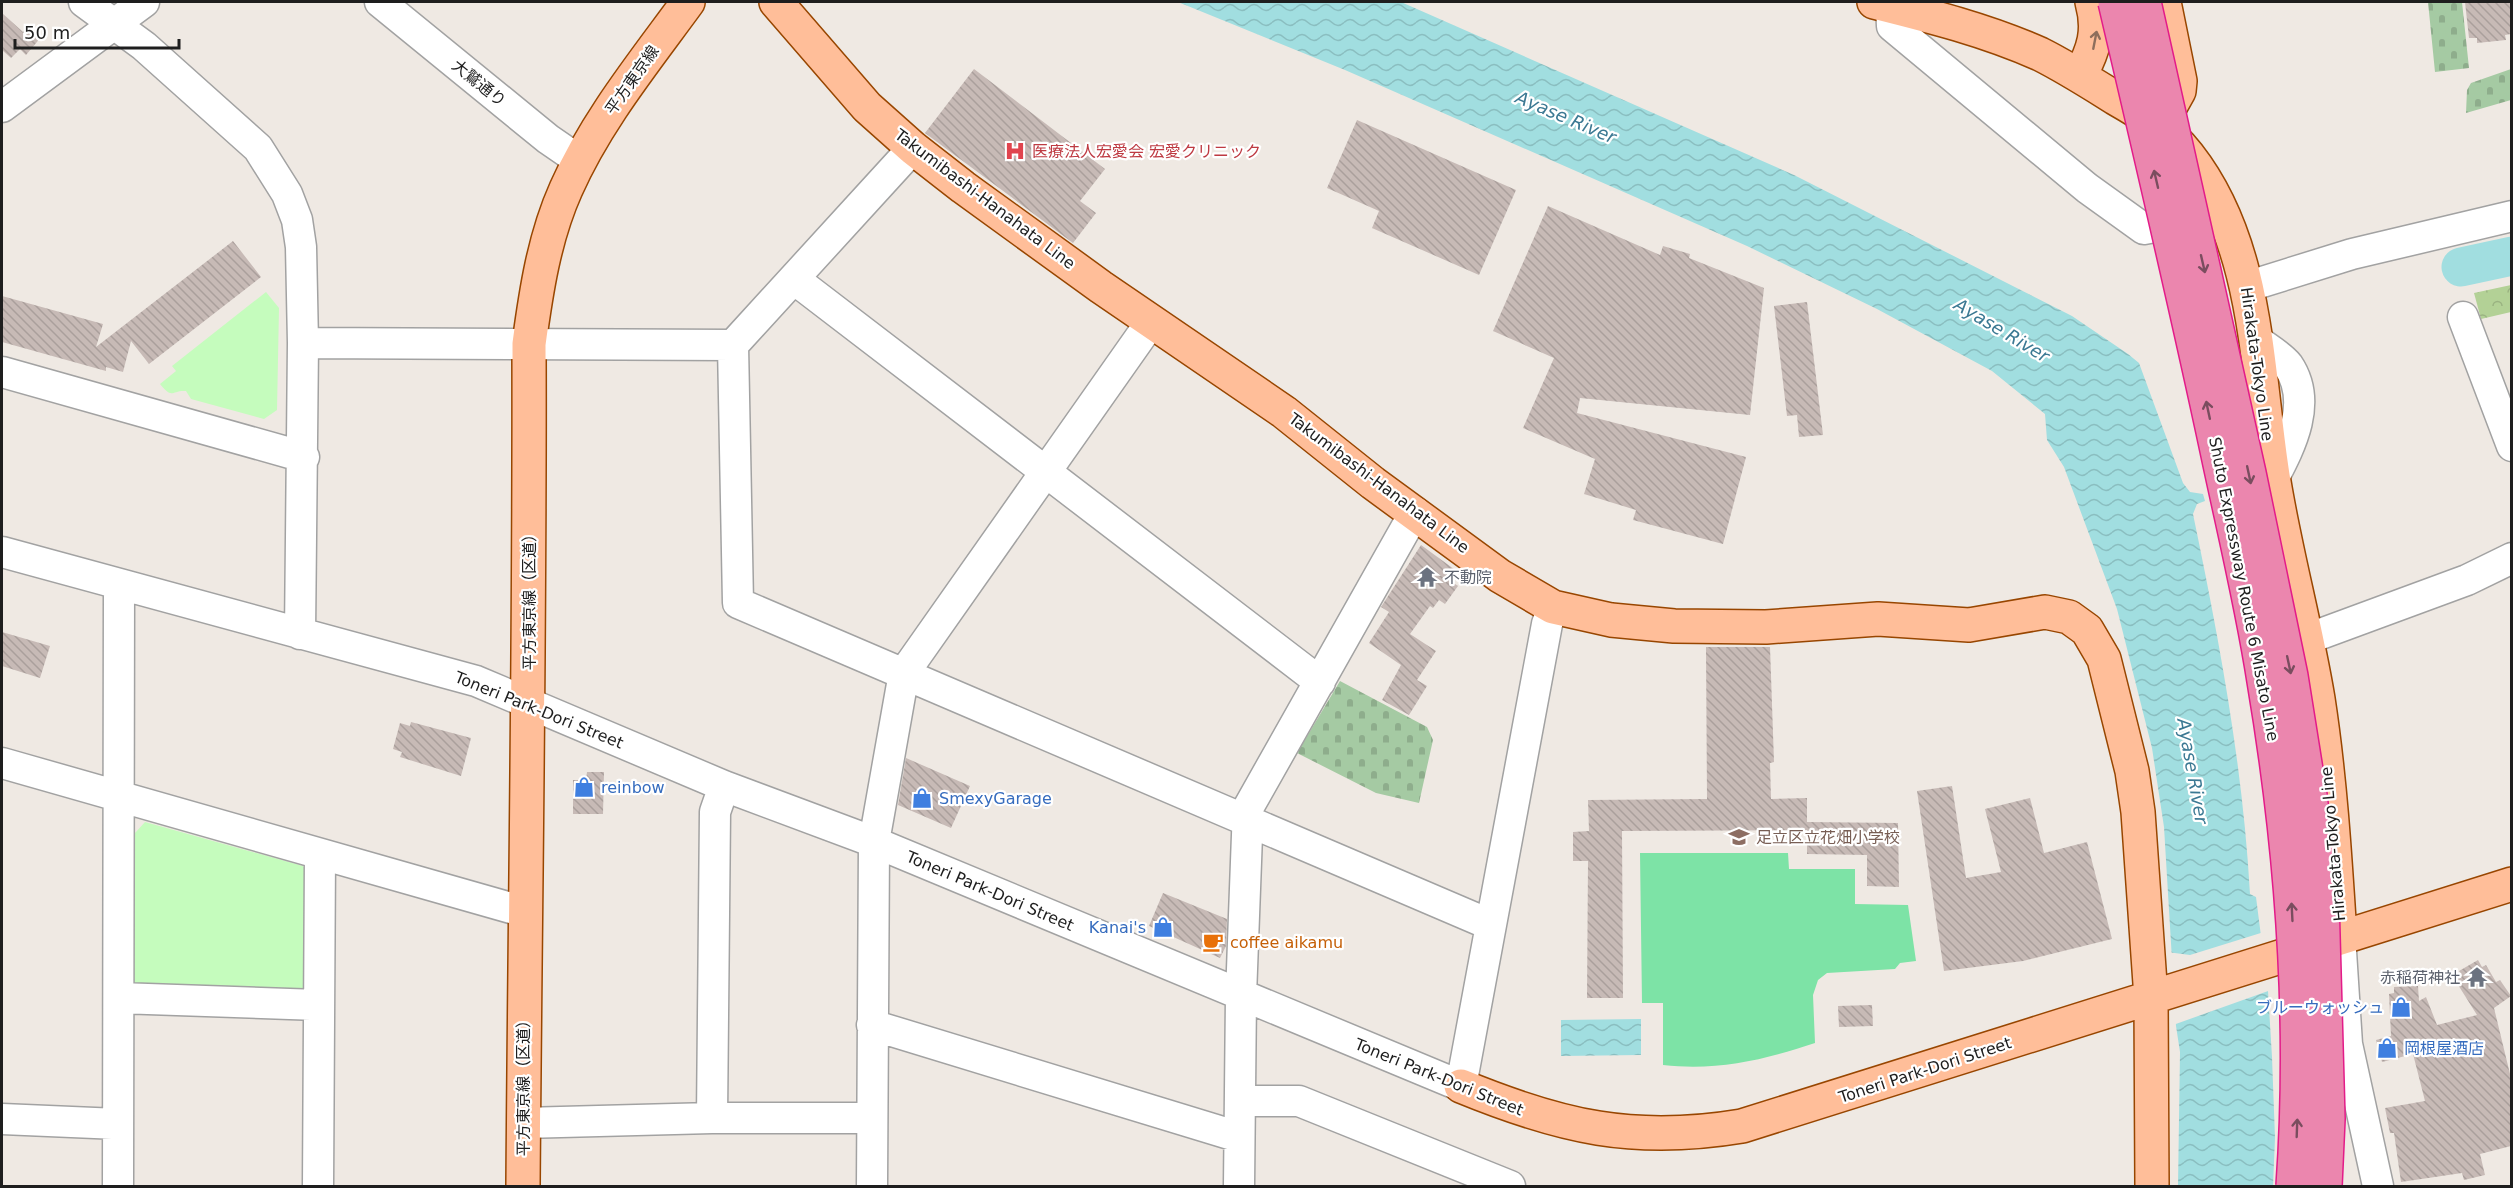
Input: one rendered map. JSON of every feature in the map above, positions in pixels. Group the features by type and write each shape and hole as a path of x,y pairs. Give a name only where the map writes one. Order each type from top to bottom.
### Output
{"highway":[{"name":"Shuto Expressway Route 6 Misato Line","path":"2114,2 2186,307 2267,700 2282,798 2294,944 2297,1127 2293,1186"},
{"name":"Shuto Expressway Route 6 Misato Line","path":"2144,2 2249,473 2291,676 2310,795 2322,909 2328,1119 2325,1186"}],"main road":[{"name":"平方東京線","path":"580,161 624,89 688,2"},
{"name":"Takumibashi-Hanahata Line","path":"776,2 867,107 913,148 1151,322 1284,412 1373,483 1500,576 1552,607 1611,620 1674,626 1766,627 1878,619 1969,625 2045,612 2058,613 2078,622 2094,639 2104,659 2132,771 2160,995"},
{"path":"2080,76 2093,50 2097,33 2092,2"},
{"path":"2114,2 2143,71 2160,125"},
{"path":"2160,125 2179,91 2180,81 2164,2"},
{"name":"Hirakata-Tokyo Line","path":"1882,4 1999,38 2042,55 2160,125 2188,155 2223,214 2246,287 2273,479 2307,639 2327,765 2340,936"},
{"name":"平方東京線（区道）","path":"523,1186 529,344 546,248 565,190 580,161"},
{"name":"Toneri Park-Dori Street","path":"1461,1086 1520,1110 1596,1130 1665,1134 1714,1131 1789,1113 2340,936 2511,884"},
{"path":"2145,1186 2160,995"}],"street":[{"path":"84,2 144,46 258,148 274,170 297,220 301,248 304,457 300,634"},
{"path":"2,107 144,2"},
{"path":"1882,4 1892,26 2087,188 2144,229 2223,214"},
{"name":"大鷲通り","path":"401,8 548,139 580,161"},
{"path":"913,148 733,345 738,603 1491,925"},
{"path":"2246,287 2352,254 2511,216"},
{"path":"794,279 1320,682"},
{"path":"2463,316 2511,446"},
{"path":"872,1186 874,842 904,673 1151,322"},
{"path":"303,343 733,345"},
{"path":"2,372 304,457"},
{"path":"1239,1186 1241,996 1248,808 1415,512"},
{"name":"Toneri Park-Dori Street","path":"2,552 476,681 724,786 874,842 1461,1086"},
{"path":"2307,639 2467,580 2511,558"},
{"path":"118,1186 119,585"},
{"path":"1461,1086 1552,607"},
{"path":"2,763 525,912"},
{"path":"712,1118 715,812 724,786"},
{"path":"318,1186 321,855"},
{"path":"2340,936 2347,1044 2378,1186"},
{"path":"119,999 318,1005"},
{"path":"872,1025 1239,1137"},
{"path":"1240,1101 1299,1101 1509,1186"},
{"path":"523,1123 712,1118 872,1118"},
{"path":"2,1119 118,1124"}],"green space":[{"path":"2428,2 2462,2 2469,68 2435,72"},
{"path":"2511,69 2511,100 2466,113 2467,90 2471,83"},
{"path":"2511,285 2511,312 2481,319 2474,293"},
{"path":"266,292 279,308 277,410 264,419 191,399 186,391 170,393 164,389 160,384 176,371 172,366"},
{"path":"1340,681 1427,727 1433,740 1419,803 1376,793 1297,753"},
{"path":"145,822 303,866 308,873 309,988 300,995 140,990 131,983 135,833"},
{"path":"1640,853 1788,853 1789,869 1855,869 1855,904 1908,905 1916,961 1900,963 1895,969 1827,973 1818,980 1813,995 1815,1043 1740,1063 1703,1066 1663,1065 1663,1003 1642,1003"}],"water":[{"name":"Ayase River","path":"1178,2 1401,2 1794,175 2072,316 2139,363 2183,483 2190,492 2203,494 2205,501 2197,504 2193,514 2229,703 2242,798 2250,894 2256,897 2268,991 2275,1138 2273,1186 2178,1186 2180,1052 2176,1026 2164,827 2152,748 2117,609 2064,467 2047,440 2045,414 1992,371 1877,309 1747,246 1345,70"},
{"path":"1641,1019 1641,1055 1561,1056 1561,1020"}],"pier":[{"path":"2264,932 2271,990 2173,1025 2167,952 2190,955"}],"building":[{"path":"2465,2 2510,2 2511,34 2505,35 2506,40 2477,43 2477,38 2469,38"},
{"path":"2,13 23,32 29,25 42,36 26,55 20,49 11,58 2,50"},
{"name":"医療法人宏愛会 宏愛クリニック","path":"974,69 1105,169 1080,201 1096,213 1073,243 925,133"},
{"path":"1357,120 1516,190 1479,275 1372,228 1379,211 1327,188"},
{"path":"1548,206 1660,255 1663,246 1690,254 1689,258 1764,288 1750,415 1580,398 1577,413 1746,457 1723,544 1633,520 1636,510 1584,494 1595,459 1523,428 1554,358 1493,331"},
{"path":"233,241 261,277 149,364 131,341 123,372 106,367 106,371 2,342 2,296 103,324 96,347"},
{"path":"1807,302 1823,435 1799,437 1797,415 1787,416 1774,306"},
{"path":"1421,545 1458,572 1452,582 1458,586 1445,604 1439,600 1433,608 1430,606 1410,634 1436,651 1417,680 1427,686 1409,715 1382,700 1401,665 1369,643 1389,612 1381,607"},
{"path":"2,632 50,646 40,678 2,666"},
{"path":"1706,647 1770,647 1774,762 1770,763 1771,799 1807,798 1807,822 1898,823 1899,887 1867,886 1867,855 1807,854 1807,830 1622,831 1623,998 1587,998 1588,861 1573,861 1573,832 1589,831 1588,800 1707,799"},
{"path":"411,722 471,738 461,776 400,757 402,752 393,749 400,723 410,726"},
{"path":"906,758 970,786 951,828 898,805"},
{"path":"587,772 604,772 603,814 573,814 573,780 586,780"},
{"path":"1952,786 1966,878 2001,872 1985,809 2030,798 2044,853 2087,842 2112,939 2023,961 1944,971 1917,791"},
{"path":"1163,893 1227,919 1226,946 1220,958 1149,926"},
{"path":"2478,960 2482,967 2486,965 2496,982 2500,980 2511,996 2494,1008 2511,1078 2511,1146 2480,1154 2485,1175 2464,1180 2462,1173 2401,1182 2394,1133 2390,1133 2385,1108 2425,1101 2413,1054 2382,1062 2376,1040 2391,1036 2389,994 2394,993 2394,987 2418,986 2419,1001 2426,997 2437,1025 2477,1015 2455,980 2462,976 2459,971"},
{"path":"1872,1005 1873,1026 1839,1027 1838,1006"}],"waterway":[{"path":"2461,267 2512,256"}],"place":[{"name":"医療法人宏愛会 宏愛クリニック","path":"1015,151"},
{"name":"不動院","path":"1427,577"},
{"name":"reinbow","path":"584,787"},
{"name":"SmexyGarage","path":"922,798"},
{"name":"足立区立花畑小学校","path":"1739,837"},
{"name":"Kanai's","path":"1163,927"},
{"name":"coffee aikamu","path":"1213,942"},
{"name":"赤稲荷神社","path":"2477,977"},
{"name":"ブルーウォッシュ","path":"2401,1007"},
{"name":"岡根屋酒店","path":"2387,1048"}]}
